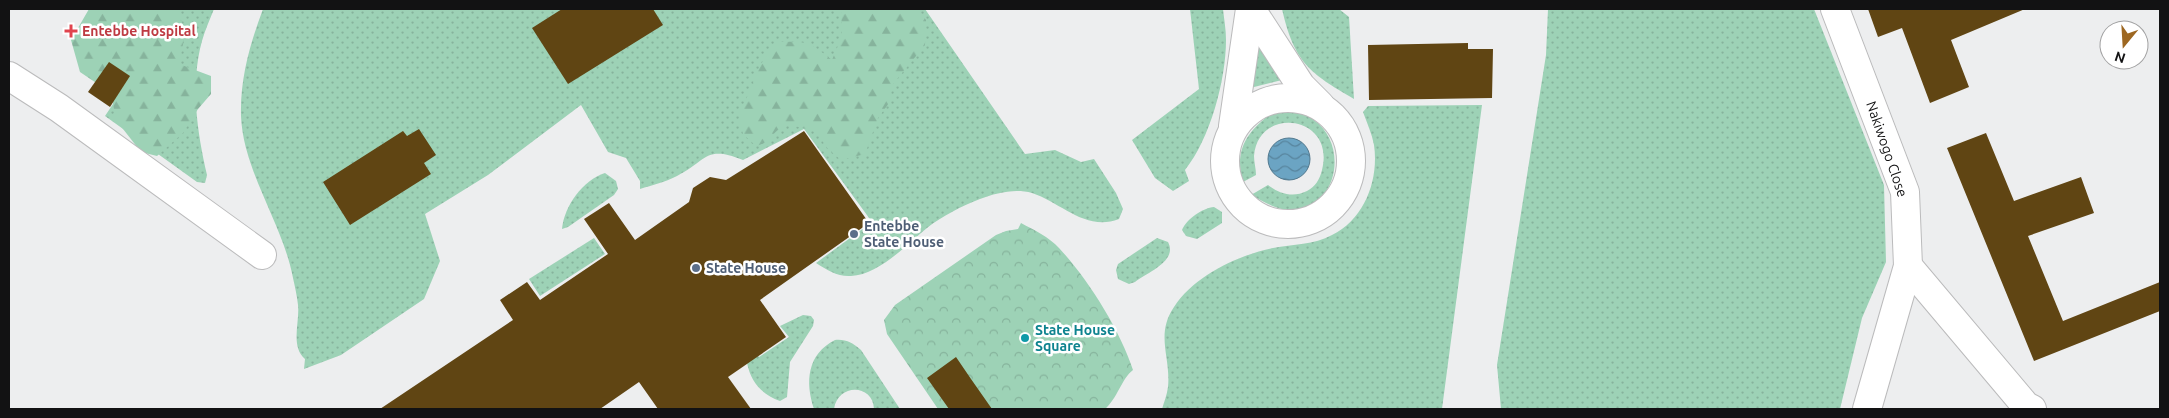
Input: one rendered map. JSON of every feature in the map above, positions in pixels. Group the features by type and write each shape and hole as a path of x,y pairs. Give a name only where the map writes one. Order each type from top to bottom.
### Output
{"street":[{"path":"1251,9 1301,86 1334,116 1344,130 1350,145 1352,162 1349,179 1342,194 1331,208 1318,217 1302,223 1284,224 1261,218 1235,197 1228,186 1224,164 1226,144 1233,126 1251,9"},
{"name":"Nakiwogo Close","path":"1835,9 1905,192 1908,266 1867,409"},
{"path":"9,76 59,108 262,255"},
{"path":"1233,126 1250,108 1273,98 1297,97 1320,105"},
{"path":"1908,266 2026,406 2032,409"}],"green space":[{"path":"89,9 178,9 185,34 179,64 211,76 211,94 198,109 183,133 157,156 141,152 116,120 111,93 80,72 71,40"},
{"path":"138,9 214,9 202,41 196,74 196,108 200,142 207,175 205,183 197,182 105,116 123,89"},
{"path":"263,9 925,9 1025,154 1055,150 1081,162 1094,159 1116,193 1123,209 1119,219 1096,222 1074,215 1032,193 1012,191 999,193 973,202 946,215 882,265 861,274 842,275 816,263 872,222 804,129 743,160 714,154 707,156 673,178 640,189 640,181 626,158 608,152 581,105 488,175 425,214 440,261 424,299 341,355 304,369 305,359 300,354 297,341 298,302 288,258 256,177 243,137 241,102 244,75"},
{"path":"841,9 917,9 926,20 925,45 893,84 889,103 878,118 865,154 841,160 828,149 816,132 794,126 781,128 769,140 756,146 743,134 739,116 761,64 776,42 801,42 818,49 832,60 842,36"},
{"path":"1190,9 1223,9 1226,36 1225,56 1220,91 1209,126 1194,157 1185,170 1189,181 1173,191 1155,178 1132,140 1199,89"},
{"path":"1282,9 1339,9 1349,17 1354,99 1315,73 1298,54 1292,42"},
{"path":"1548,9 1814,9 1884,185 1886,262 1862,318 1840,409 1501,409 1497,365 1546,55"},
{"path":"1258,37 1282,80 1250,88"},
{"path":"1482,105 1442,409 1162,409 1168,387 1165,327 1168,317 1183,296 1193,286 1218,268 1246,256 1273,248 1311,242 1332,235 1353,219 1361,208 1372,184 1375,158 1371,133 1363,112 1368,106"},
{"path":"1275,111 1305,113 1325,131 1332,144 1334,172 1329,186 1321,198 1309,206 1294,210 1282,209 1271,206 1251,195 1268,185 1277,191 1292,195 1307,191 1315,185 1322,170 1323,152 1318,137 1308,128 1295,123 1281,124 1268,129 1259,140 1254,156 1256,175 1243,182 1240,160 1246,141 1258,125"},
{"path":"605,173 616,181 618,189 614,195 568,227 562,229 566,212 576,195 589,181"},
{"path":"1214,207 1222,212 1222,223 1197,239 1186,236 1182,230 1187,222 1200,212"},
{"name":"State House Square","path":"1021,223 1051,240 1059,248 1092,290 1120,338 1133,370 1105,409 938,409 887,334 884,320 895,305 996,235 1018,229"},
{"path":"594,238 605,254 540,296 529,279"},
{"path":"1157,238 1168,242 1169,255 1165,260 1154,270 1135,282 1129,284 1118,279 1116,270 1118,264"},
{"path":"803,315 811,316 814,320 813,326 790,362 787,397 780,401 767,395 754,382 747,363 753,349 759,357 789,337 780,326"},
{"path":"835,340 849,342 861,350 900,409 874,409 868,395 862,391 855,390 848,391 842,395 834,409 814,409 809,379 811,370 819,353"}],"water":[{"path":"1293,138 1301,141 1307,147 1310,159 1307,171 1301,177 1285,180 1277,177 1271,171 1268,155 1271,147 1277,141"}],"building":[{"path":"562,9 653,9 663,25 568,84 532,28"},
{"path":"1868,9 2025,9 1951,40 1969,87 1930,103 1902,28 1878,37"},
{"path":"1468,43 1468,49 1493,49 1492,98 1369,100 1368,45"},
{"path":"109,62 130,76 110,107 88,92"},
{"path":"419,129 436,155 424,163 431,174 350,225 323,182 403,131 407,136"},
{"name":"State House","path":"804,131 869,223 760,300 786,337 728,377 751,409 658,409 639,382 600,409 380,409 513,320 500,300 527,282 540,300 608,254 584,219 609,203 635,240 689,202 693,188 710,177 726,180"},
{"path":"1986,133 2014,201 2081,177 2094,213 2028,236 2063,321 2160,282 2160,311 2034,361 1947,148"},
{"path":"956,357 992,409 949,409 927,378"}],"place":[{"name":"Entebbe Hospital","path":"71,31"},
{"name":"Entebbe State House","path":"854,234"},
{"name":"State House","path":"696,268"},
{"name":"State House Square","path":"1025,338"}]}
